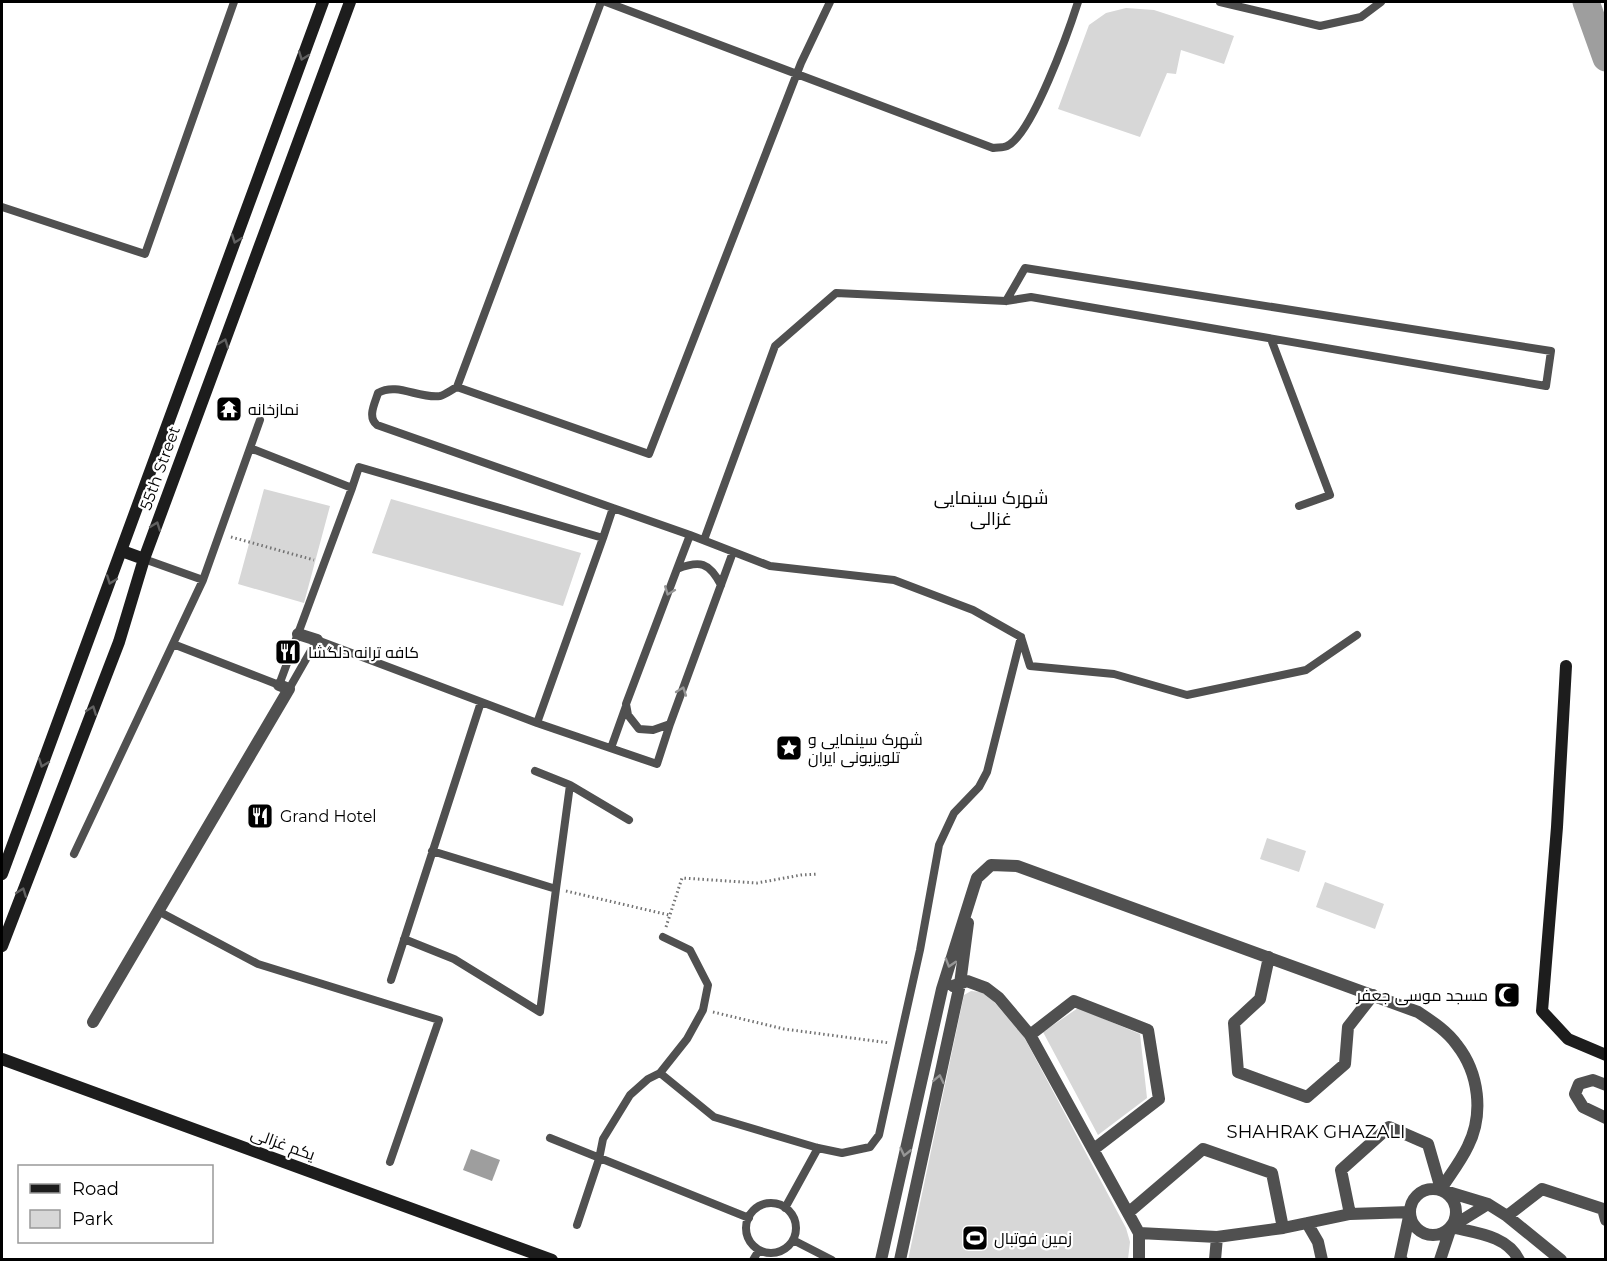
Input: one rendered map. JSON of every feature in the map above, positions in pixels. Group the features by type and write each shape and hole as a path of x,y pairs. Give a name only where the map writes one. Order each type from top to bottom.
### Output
{"main road":[{"name":"55th Street","path":"2,874 323,2"},
{"name":"55th Street","path":"2,946 119,642 144,559 350,2"},
{"path":"122,550 144,559"},
{"path":"1566,666 1557,827 1542,1011 1568,1040 1605,1055"},
{"name":"یکم غزالی","path":"2,1059 552,1260"}],"street":[{"path":"298,634 317,640"},
{"path":"93,1022 284,687"},
{"path":"881,1260 942,989 977,878 991,865 1017,866 1418,1012 1440,1027 1458,1045 1479,1096 1477,1120 1468,1146 1441,1189"},
{"path":"900,1260 960,984 974,886"},
{"path":"1269,957 1260,999 1234,1023 1238,1072 1307,1097 1345,1064 1348,1026 1373,996"},
{"path":"942,989 967,981 986,988 999,998 1030,1035 1139,1233 1139,1260"},
{"path":"1030,1035 1074,1001 1148,1030 1159,1099 1094,1149"},
{"path":"1605,1085 1593,1080 1579,1084 1575,1094 1582,1107 1605,1118"},
{"path":"1350,1214 1341,1170 1389,1127 1428,1144 1441,1189 1453,1198 1457,1213 1440,1260"},
{"path":"1128,1213 1203,1149 1272,1173 1283,1228"},
{"path":"1402,1260 1400,1259 1411,1204 1419,1193 1426,1189 1441,1189 1488,1204 1507,1216 1561,1260"},
{"path":"1507,1216 1542,1189 1603,1209 1605,1220"},
{"path":"1410,1212 1411,1220 1422,1232 1438,1234 1445,1232 1488,1204"},
{"path":"1139,1233 1217,1237 1283,1228 1350,1214 1410,1212"},
{"path":"890,1221 908,1222"},
{"path":"1307,1223 1318,1242 1322,1260"},
{"path":"1451,1227 1496,1238 1514,1250 1519,1260"},
{"path":"1215,1260 1217,1237"}],"lane":[{"path":"2,207 145,254 234,2"},
{"path":"1078,2 1036,108 1019,135 1007,146 993,148 604,2 457,387 442,396 384,390 378,393 371,416 373,422 704,540 770,566 894,580 973,610 1021,637 1030,666 1114,674 1187,695 1306,670 1357,635"},
{"path":"457,387 650,454 796,75 830,2"},
{"path":"1220,2 1320,26 1361,17 1380,2"},
{"path":"704,540 775,346 836,293 1006,301 1031,297 1546,386 1551,351 1025,268 1006,301"},
{"path":"1271,339 1330,495 1299,506"},
{"path":"74,854 203,580 260,420"},
{"path":"250,448 352,488"},
{"path":"284,687 298,634 359,467 603,538"},
{"path":"537,723 613,508"},
{"path":"611,748 690,535"},
{"path":"284,687 317,640 537,723 657,764 733,552"},
{"path":"144,559 203,580"},
{"path":"677,569 692,563 704,564 716,575 721,585"},
{"path":"660,1073 714,1117 842,1153 870,1147 879,1135 920,950 939,845 954,813 979,787 987,772 1021,637"},
{"path":"172,644 284,687"},
{"path":"391,980 481,702"},
{"path":"626,704 628,715 639,729 653,730 670,724"},
{"path":"535,771 570,784 629,820"},
{"path":"404,939 453,959 540,1012 570,784"},
{"path":"432,851 556,889"},
{"path":"158,911 258,964 440,1020 390,1162"},
{"path":"577,1225 599,1159 603,1139 630,1095 648,1079 660,1073 687,1040 703,1010 708,985 690,950 663,937"},
{"path":"550,1138 749,1218"},
{"path":"785,1208 818,1148"},
{"path":"772,1203 785,1208 793,1216 796,1224 793,1240 782,1251 774,1253 759,1250 749,1238 747,1231 749,1218 756,1209 763,1205 772,1203"},
{"path":"793,1240 832,1260"},
{"path":"753,1260 759,1250"}],"path":[{"path":"219,533 324,564"},
{"path":"556,889 669,915 682,878 757,883 818,874"},
{"path":"703,1010 784,1029 899,1044"}],"green space":[{"path":"1126,8 1154,10 1234,36 1224,64 1181,50 1176,74 1167,73 1140,137 1058,109 1089,25 1106,13"},
{"path":"264,489 330,506 304,603 238,584"},
{"path":"391,499 581,553 563,606 372,553"},
{"path":"1267,838 1306,851 1299,872 1260,859"},
{"path":"1325,882 1384,904 1375,929 1316,907"},
{"path":"971,991 990,997 1024,1037 1126,1228 1130,1242 1128,1259 908,1260 964,995"},
{"path":"1078,1008 1140,1034 1147,1098 1098,1135 1043,1032"}],"shaded area":[{"path":"471,1149 500,1160 492,1181 463,1170"}],"waterway":[{"path":"1586,2 1606,58"}],"place":[{"name":"نمازخانه","path":"229,409"},
{"name":"کافه ترانه دلگشا","path":"288,652"},
{"name":"شهرک سینمایی و تلویزیونی ایران","path":"789,748"},
{"name":"Grand Hotel","path":"260,816"},
{"name":"مسجد موسی جعفر","path":"1507,995"},
{"name":"زمین فوتبال","path":"975,1238"}],"district":[{"name":"شهرک سینمایی غزالی","path":"991,508"},
{"name":"SHAHRAK GHAZALI","path":"1316,1132"}]}
